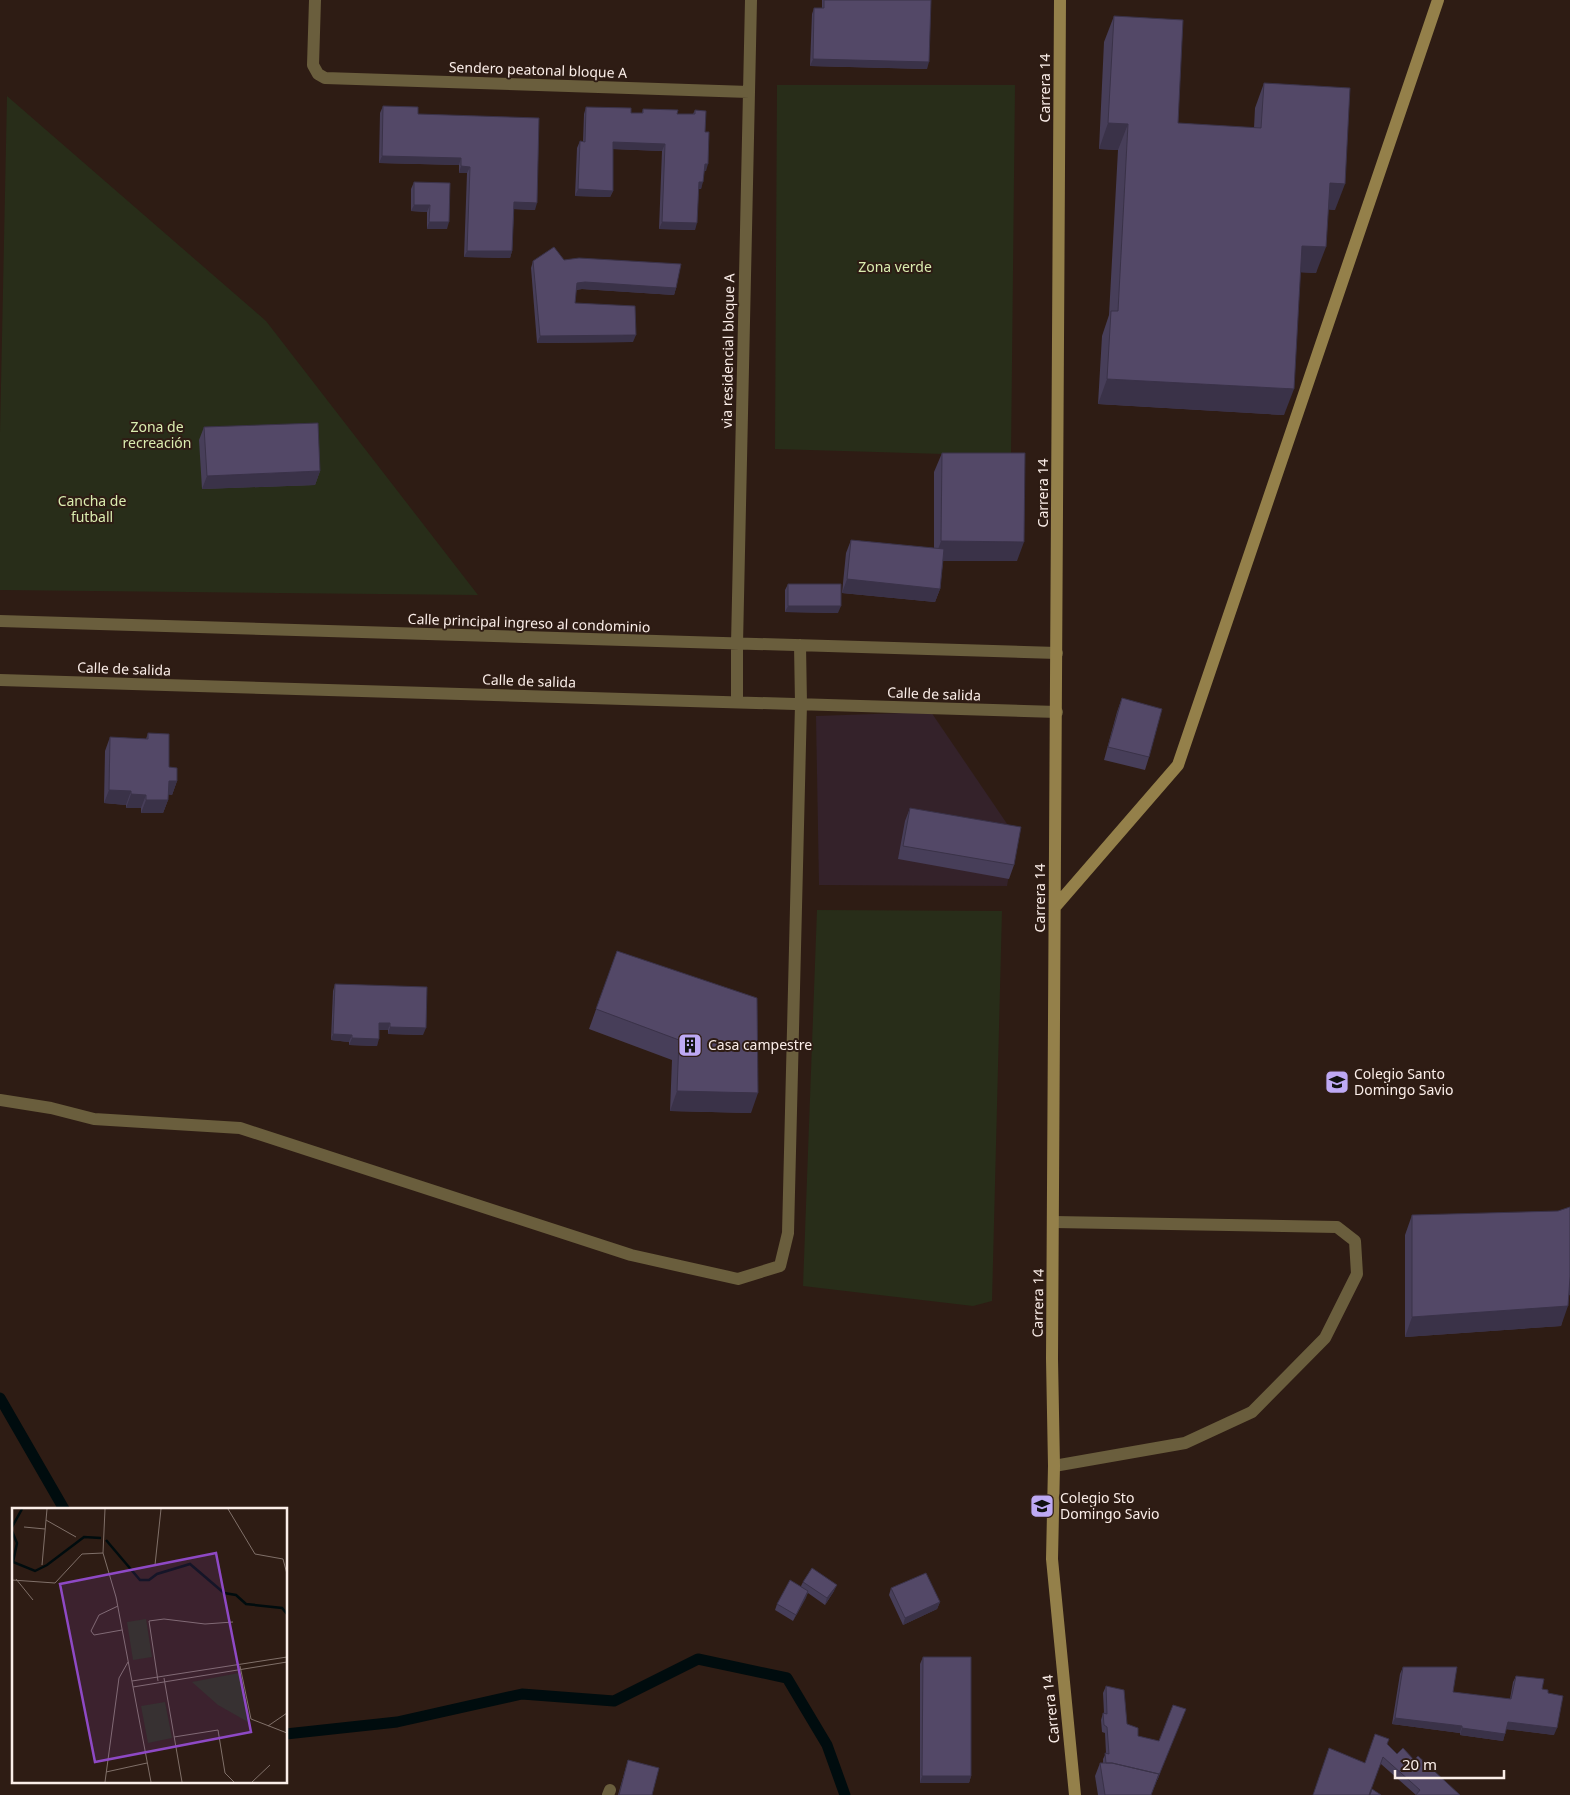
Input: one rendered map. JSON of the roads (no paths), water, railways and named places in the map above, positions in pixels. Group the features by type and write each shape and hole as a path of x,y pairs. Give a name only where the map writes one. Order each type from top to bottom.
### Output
{"street":[{"name":"Carrera 14","path":"1060,0 1052,1359 1054,1466 1052,1559 1075,1795"},
{"path":"1055,907 1178,765 1438,0"}],"lane":[{"name":"Sendero peatonal bloque A","path":"315,0 313,65 318,74 325,78 749,92"},
{"name":"via residencial bloque A","path":"737,702 751,0"},
{"name":"Calle principal ingreso al condominio","path":"0,621 1057,653"},
{"path":"0,1100 51,1108 94,1119 240,1128 631,1255 738,1279 780,1266 788,1233 801,704 800,645"},
{"name":"Calle de salida","path":"0,680 1057,712"},
{"path":"1054,1222 1337,1228 1355,1241 1357,1274 1325,1338 1252,1412 1185,1444 1054,1466"}],"waterway":[{"path":"0,1398 63,1508"},
{"path":"288,1734 397,1722 522,1694 614,1701 698,1659 787,1678 827,1745 845,1795"}],"place":[{"name":"Casa campestre","path":"690,1045"},
{"name":"Colegio Santo Domingo Savio","path":"1337,1082"},
{"name":"Colegio Sto Domingo Savio","path":"1042,1506"}],"park label":[{"name":"Zona verde","path":"895,267"},
{"name":"Zona de recreación","path":"157,436"},
{"name":"Cancha de futball","path":"92,510"}]}
